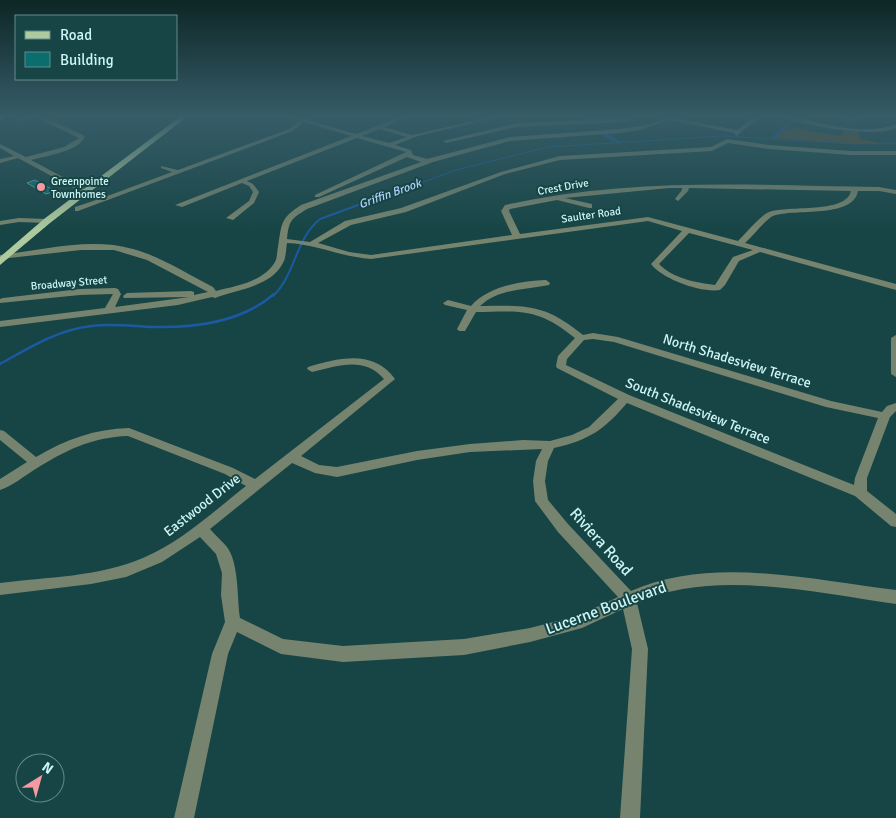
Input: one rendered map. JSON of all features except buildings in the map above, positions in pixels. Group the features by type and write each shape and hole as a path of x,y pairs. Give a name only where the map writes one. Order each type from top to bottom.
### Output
{"main road":[{"path":"83,191 91,180 126,154"},
{"path":"2,256 42,221 133,154"},
{"path":"72,184 91,180"}],"street":[{"path":"16,154 101,200"},
{"path":"27,159 44,154"},
{"path":"78,209 226,154"},
{"path":"179,205 309,154"},
{"path":"0,324 204,297 247,286 268,275 280,262 285,226 289,218 321,192 407,154"},
{"path":"410,154 410,156 426,161"},
{"path":"304,207 426,161 454,154"},
{"path":"308,244 348,223 403,210 504,173 570,157 621,154"},
{"path":"0,161 20,156"},
{"path":"163,167 178,172"},
{"path":"230,218 252,202 256,192 251,185 241,180"},
{"path":"678,199 686,190 684,186"},
{"name":"Crest Drive","path":"517,237 505,211 508,207 603,190 684,186 878,189 896,192"},
{"path":"740,244 770,214 841,206 854,195 855,190"},
{"path":"558,198 589,206"},
{"path":"2,219 42,221"},
{"name":"Saulter Road","path":"283,241 297,241 354,256 371,258 640,219 654,220 896,286"},
{"path":"688,229 655,264 657,268 667,274 694,283 717,288 721,285 736,260 759,249"},
{"path":"2,256 93,248 128,250 202,285 215,295"},
{"path":"462,329 473,308 482,300 521,285 546,283"},
{"name":"Broadway Street","path":"3,302 80,292 115,291 117,294 109,310"},
{"path":"127,296 196,293 204,297"},
{"path":"448,303 473,308 515,308 537,311 561,322 581,338"},
{"name":"North Shadesview Terrace","path":"581,338 593,336 615,338 830,404 885,416"},
{"name":"South Shadesview Terrace","path":"581,338 562,358 561,366 625,398 860,494 896,522"},
{"path":"896,338 896,374"},
{"name":"Eastwood Drive","path":"0,589 102,575 140,566 170,550 201,529 390,379 384,370 353,359 312,369"},
{"path":"292,458 309,468 325,472 337,472 421,454 468,448 550,444 579,439 602,426 625,398"},
{"path":"860,494 861,478 885,416 891,409 896,407"},
{"path":"0,485 35,462 84,438 115,432 129,432 229,471 255,485"},
{"path":"0,434 35,462"},
{"name":"Riviera Road","path":"550,444 541,468 539,481 542,501 563,528 628,599 640,649 630,818"},
{"path":"184,818 220,654 233,622 229,595 229,573 222,551 201,529"},
{"name":"Lucerne Boulevard","path":"233,622 281,646 343,654 464,647 530,636 582,621 647,591 683,582 734,578 759,579 896,598"}],"waterway":[{"name":"Griffin Brook","path":"388,195 456,170 519,154"},
{"name":"Griffin Brook","path":"273,296 287,278 305,236 320,219 391,193"},
{"name":"Griffin Brook","path":"0,364 44,340 67,331 106,325 152,327 200,325 247,312 274,294"}],"place":[{"name":"Greenpointe Townhomes","path":"41,187"}]}
